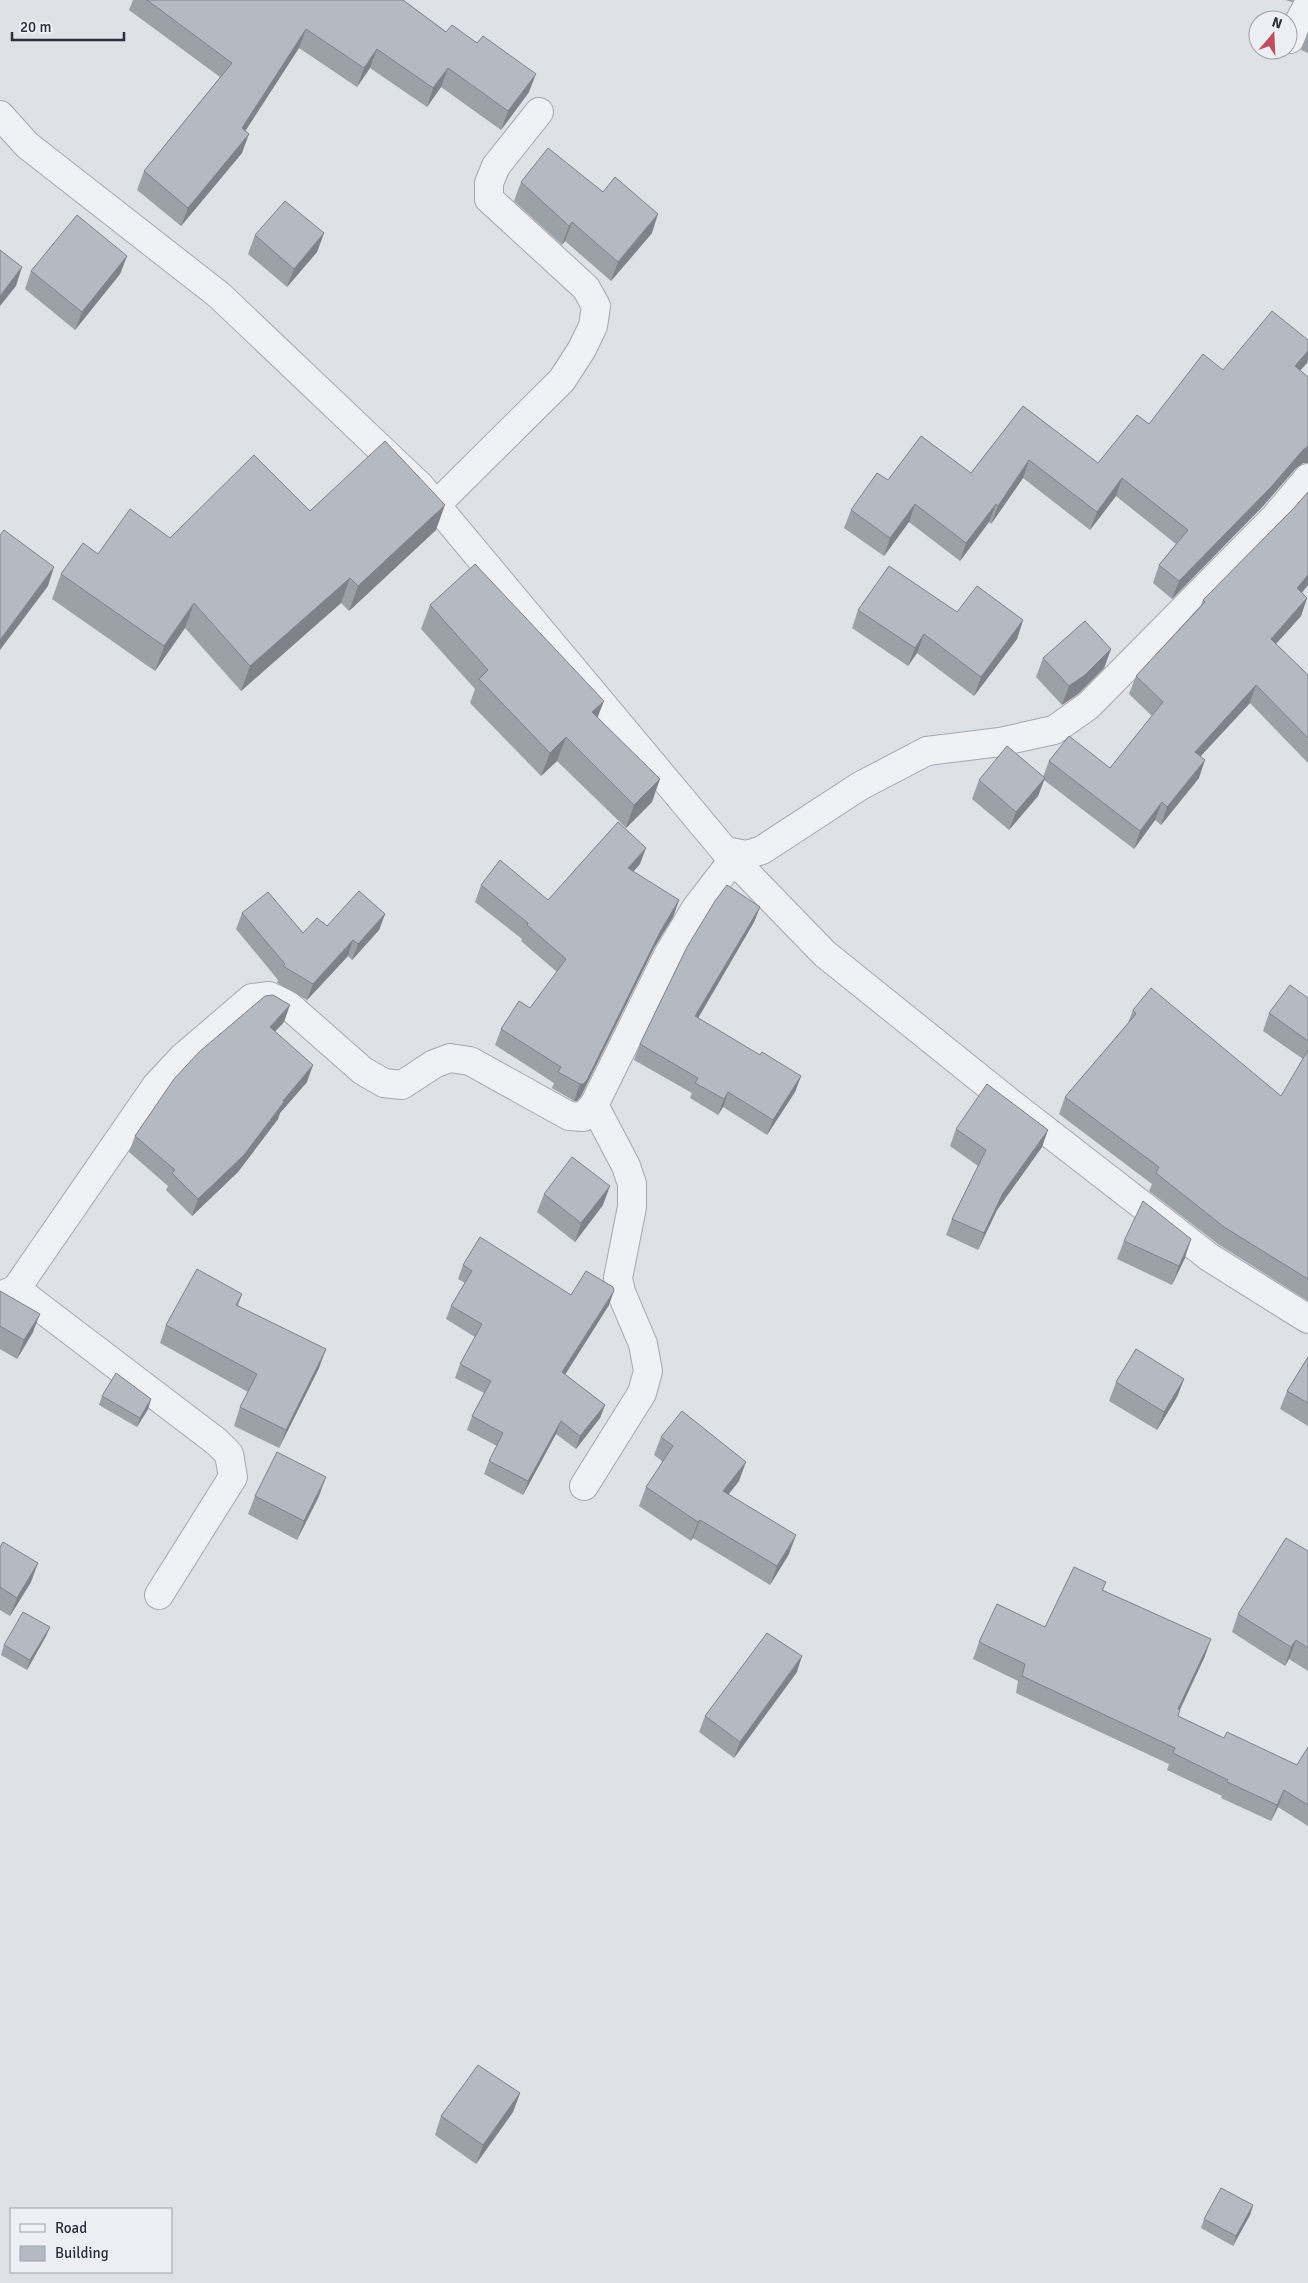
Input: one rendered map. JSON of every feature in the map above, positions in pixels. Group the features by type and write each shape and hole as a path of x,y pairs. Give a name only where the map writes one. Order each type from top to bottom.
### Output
{"street":[{"path":"1298,24 1308,5"},
{"path":"436,505 562,380 582,349 593,326 596,306 586,288 489,199 488,183 496,166 539,112"},
{"path":"0,115 27,145 219,295 420,486 729,856 824,954 1012,1105 1209,1257 1308,1318"},
{"path":"729,856 747,855 762,850 860,786 927,751 1000,742 1054,730 1088,706 1275,517 1308,478"},
{"path":"159,1594 233,1477 229,1454 216,1442 8,1292 156,1086 182,1058 252,998 269,996 288,1004 362,1071 384,1083 402,1084 434,1064 450,1058 470,1062 569,1116 583,1117 594,1105 668,955 729,856"},
{"path":"584,1486 642,1393 648,1371 643,1344 620,1292 618,1278 632,1207 632,1184 626,1166 594,1105"}],"building":[{"path":"147,0 403,0 446,32 452,25 477,43 483,36 536,74 508,111 448,68 433,88 377,49 364,68 306,29 242,128 249,134 188,208 144,171 232,63"},
{"path":"548,148 603,192 615,177 658,214 618,262 572,222 569,226 521,182"},
{"path":"285,201 324,233 294,269 255,235"},
{"path":"77,215 127,256 82,312 31,271"},
{"path":"0,250 22,267 0,296"},
{"path":"1272,311 1308,340 1308,351 1295,366 1308,377 1308,446 1270,488 1179,581 1159,565 1188,530 1122,478 1097,512 1029,460 998,506 996,504 966,543 915,504 890,538 851,510 877,473 888,480 921,436 971,473 1023,406 1098,463 1137,415 1149,424 1203,354 1223,370"},
{"path":"385,441 445,505 358,586 350,578 250,666 194,603 164,646 61,574 83,543 98,554 130,509 170,538 254,455 310,511"},
{"path":"1308,492 1308,575 1297,588 1307,598 1271,639 1308,675 1308,738 1256,685 1195,752 1205,760 1167,807 1162,802 1140,831 1049,761 1069,736 1110,768 1163,702 1136,676 1205,602 1203,600"},
{"path":"4,530 54,567 0,640 0,535"},
{"path":"475,564 604,701 592,712 660,779 634,805 566,737 550,753 479,679 488,670 430,605"},
{"path":"889,566 957,612 977,586 1023,620 981,677 924,634 915,648 858,610"},
{"path":"1085,621 1111,649 1085,675 1069,686 1043,658"},
{"path":"1007,746 1045,778 1016,812 979,780"},
{"path":"618,822 646,848 628,868 679,900 660,932 587,1080 580,1084 558,1072 561,1067 501,1029 519,1001 530,1008 566,959 527,925 528,923 481,885 500,860 548,900"},
{"path":"727,885 760,907 695,1016 760,1055 762,1052 801,1076 773,1120 728,1092 724,1099 695,1083 698,1078 640,1044 687,947"},
{"path":"359,891 385,914 358,944 353,940 313,984 283,966 285,964 242,913 268,892 303,933 317,918 327,926"},
{"path":"1290,985 1308,998 1308,1041 1269,1013"},
{"path":"1151,988 1281,1096 1308,1050 1308,1279 1224,1227 1156,1173 1159,1167 1065,1097 1136,1014 1133,1010"},
{"path":"273,995 290,1005 270,1027 313,1065 283,1101 244,1155 198,1199 172,1173 175,1170 135,1136 174,1079 199,1052 265,996"},
{"path":"987,1084 1048,1130 1003,1193 984,1233 952,1219 986,1150 956,1129"},
{"path":"572,1157 610,1186 581,1223 544,1194"},
{"path":"1143,1201 1191,1239 1179,1266 1124,1241"},
{"path":"480,1237 571,1295 586,1271 613,1287 614,1291 562,1372 605,1405 580,1436 561,1421 528,1481 489,1461 503,1433 472,1416 491,1381 460,1364 482,1324 451,1306 472,1271 463,1265"},
{"path":"197,1269 242,1294 236,1305 326,1349 286,1430 240,1407 257,1374 166,1325"},
{"path":"0,1291 40,1314 24,1340 0,1326"},
{"path":"1136,1349 1184,1379 1164,1412 1116,1382"},
{"path":"1308,1357 1308,1403 1287,1391"},
{"path":"116,1373 151,1399 140,1418 102,1396"},
{"path":"682,1411 746,1462 723,1491 796,1535 777,1566 700,1520 698,1522 646,1487 673,1446 661,1437"},
{"path":"277,1452 326,1477 304,1521 255,1496"},
{"path":"1286,1538 1308,1551 1308,1648 1296,1640 1291,1647 1238,1614"},
{"path":"3,1542 38,1563 17,1598 0,1587 0,1547"},
{"path":"1074,1567 1106,1582 1102,1590 1211,1639 1178,1709 1180,1710 1178,1716 1224,1738 1227,1732 1297,1765 1308,1747 1308,1805 1284,1790 1277,1805 1227,1782 1228,1780 1173,1753 1175,1748 1022,1676 1025,1664 979,1642 997,1604 1045,1627"},
{"path":"23,1612 50,1627 30,1660 4,1645"},
{"path":"767,1633 802,1656 740,1742 705,1716"},
{"path":"478,2065 520,2093 483,2145 441,2116"},
{"path":"1221,2188 1253,2205 1236,2236 1204,2219"}]}
